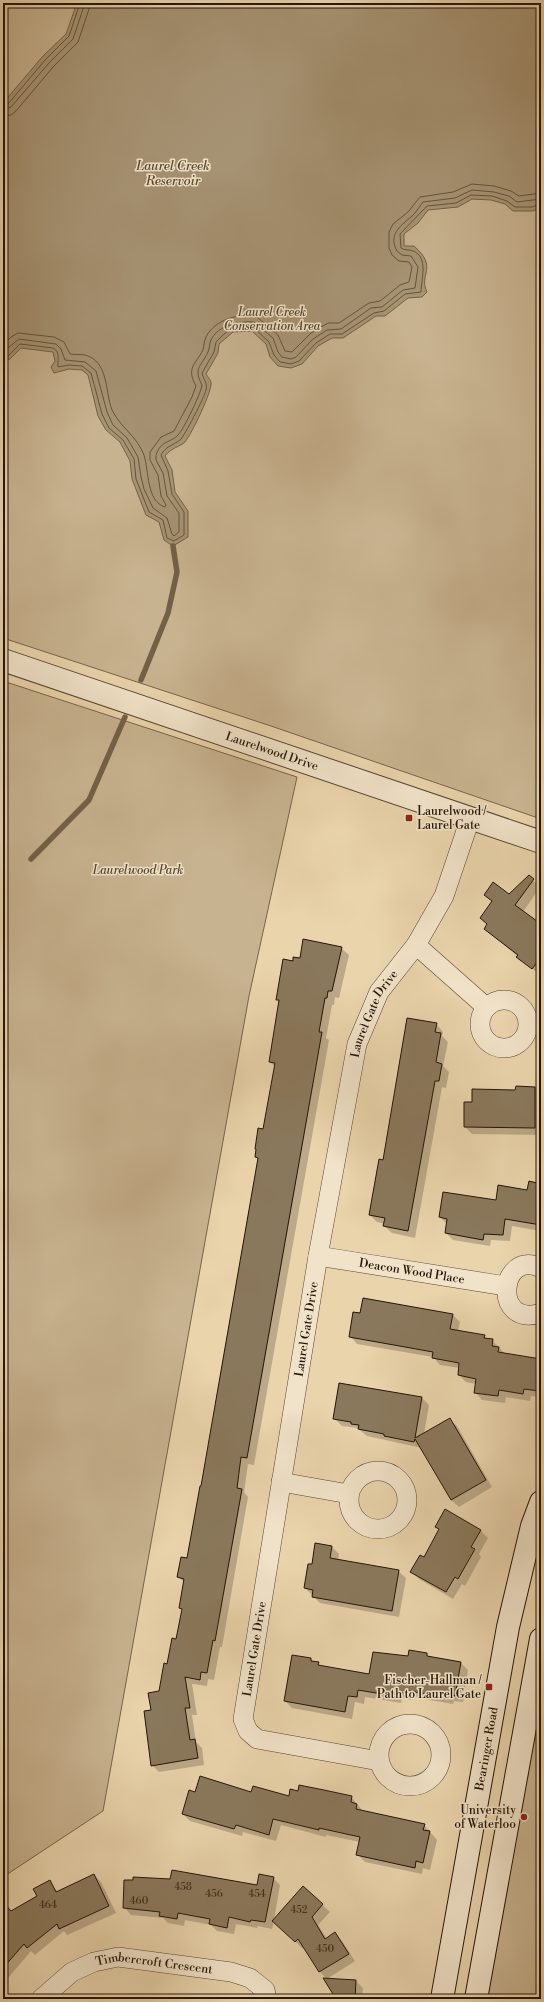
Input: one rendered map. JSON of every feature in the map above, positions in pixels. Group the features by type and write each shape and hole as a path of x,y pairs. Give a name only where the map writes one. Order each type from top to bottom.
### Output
{"main road":[{"name":"Laurelwood Drive","path":"3,660 276,751 470,819 541,842"},
{"name":"Bearinger Road","path":"442,1999 508,1627 532,1526 541,1502"},
{"path":"476,1999 541,1639"}],"street":[{"name":"Laurel Gate Drive","path":"379,1761 257,1739 248,1731 243,1719 318,1256 357,1044 379,992 416,945 444,896 470,819"},
{"path":"416,945 486,1007"},
{"name":"Deacon Wood Place","path":"318,1256 506,1286"},
{"path":"541,1268 530,1265 522,1267 509,1278 506,1286 506,1294 513,1308 527,1315 541,1313"},
{"path":"281,1482 349,1494"},
{"name":"Timbercroft Crescent","path":"41,1999 72,1972 94,1962 118,1957 231,1972 250,1978 265,1990 267,1999"}],"green space":[{"name":"Laurel Creek Conservation Area","path":"3,3 541,3 541,819 271,726 3,638"},
{"name":"Laurelwood Park","path":"3,681 297,777 249,996 103,1811 3,1877"},
{"name":"University of Waterloo","path":"541,1622 541,1999 478,1999 537,1635"}],"water":[{"name":"Laurel Creek Reservoir","path":"77,3 541,3 541,208 533,211 513,211 505,204 491,200 472,199 458,207 428,210 418,223 404,234 404,246 414,246 421,254 427,265 425,286 427,292 422,297 408,298 385,316 376,316 343,338 332,338 318,346 302,364 291,368 278,366 270,357 266,344 252,331 233,332 219,344 218,353 206,374 211,382 209,394 196,422 185,442 170,451 165,456 172,470 175,492 188,511 188,537 173,546 164,540 159,522 146,515 132,479 130,461 120,442 106,430 98,416 88,375 82,370 69,369 54,373 51,367 55,361 53,352 21,348 10,359 3,362 3,103 43,56 66,34"}],"building":[{"path":"529,875 534,879 515,905 541,924 541,957 532,969 516,957 518,955 484,929 487,924 480,918 492,901 484,895 493,882 509,894"},
{"path":"303,939 342,947 332,991 328,991 327,998 325,998 319,1032 322,1032 247,1458 241,1457 237,1488 242,1489 215,1641 213,1640 207,1673 201,1672 200,1680 185,1677 190,1708 185,1708 190,1740 195,1739 198,1758 151,1766 144,1711 151,1710 148,1693 159,1691 164,1663 167,1664 172,1638 176,1639 182,1609 179,1608 184,1579 177,1577 181,1557 187,1558 201,1486 258,1158 255,1157 255,1149 258,1128 263,1129 275,1063 269,1062 279,1000 276,1000 283,959 293,961 293,957 300,958"},
{"path":"407,1018 437,1023 435,1032 441,1033 436,1062 442,1064 439,1081 435,1081 408,1231 383,1226 385,1218 369,1215 379,1159 383,1160"},
{"path":"516,1086 535,1087 535,1128 464,1127 464,1102 472,1102 472,1089 515,1090"},
{"path":"529,1181 541,1184 541,1225 505,1219 503,1235 484,1234 483,1240 445,1233 447,1219 439,1217 443,1192 496,1200 498,1185 527,1190"},
{"path":"363,1298 453,1314 450,1329 485,1335 484,1338 493,1339 492,1346 499,1347 498,1352 541,1359 539,1391 524,1389 523,1394 499,1390 498,1396 474,1393 476,1379 458,1375 459,1363 432,1358 433,1352 349,1337 353,1312 360,1313"},
{"path":"339,1383 422,1397 415,1438 450,1418 486,1480 451,1500 415,1439 414,1442 384,1436 384,1434 358,1429 359,1425 351,1424 351,1422 333,1419"},
{"path":"445,1509 481,1530 471,1547 475,1549 458,1579 455,1577 446,1592 410,1572 420,1555 424,1557 439,1529 435,1527"},
{"path":"315,1543 332,1546 330,1558 399,1570 392,1611 312,1597 313,1590 304,1588 308,1564 312,1564"},
{"path":"409,1650 427,1653 427,1656 461,1662 455,1696 447,1694 446,1698 405,1690 404,1693 395,1691 394,1696 358,1690 357,1697 348,1696 345,1712 284,1701 292,1655 311,1658 311,1661 319,1662 318,1665 369,1674 373,1652 408,1656"},
{"path":"200,1776 251,1792 253,1786 289,1796 290,1789 298,1791 299,1785 324,1790 352,1796 351,1802 357,1804 356,1809 425,1824 423,1830 430,1831 423,1863 416,1861 415,1868 356,1855 360,1837 319,1828 319,1830 273,1819 269,1835 236,1825 234,1829 182,1814 189,1790 195,1792"},
{"path":"172,1870 257,1885 259,1874 274,1877 265,1922 251,1920 250,1922 229,1917 227,1928 209,1924 210,1919 178,1913 177,1919 159,1916 160,1912 123,1908 124,1880 133,1880 133,1877 170,1879"},
{"path":"94,1874 109,1906 59,1929 57,1924 27,1948 24,1944 3,1968 3,1902 11,1911 37,1896 33,1889 50,1880 56,1892"},
{"path":"303,1886 323,1904 312,1917 325,1939 335,1932 349,1954 319,1972 298,1939 295,1942 272,1921"},
{"path":"323,1978 356,1980 355,1999 336,1999"}],"waterway":[{"path":"141,680 168,613 177,572 173,546"},
{"path":"31,859 89,800 125,717"}],"place":[{"name":"Laurelwood / Laurel Gate","path":"409,818"},
{"name":"Fischer-Hallman / Path to Laurel Gate","path":"489,1687"},
{"name":"University of Waterloo","path":"524,1817"}]}
